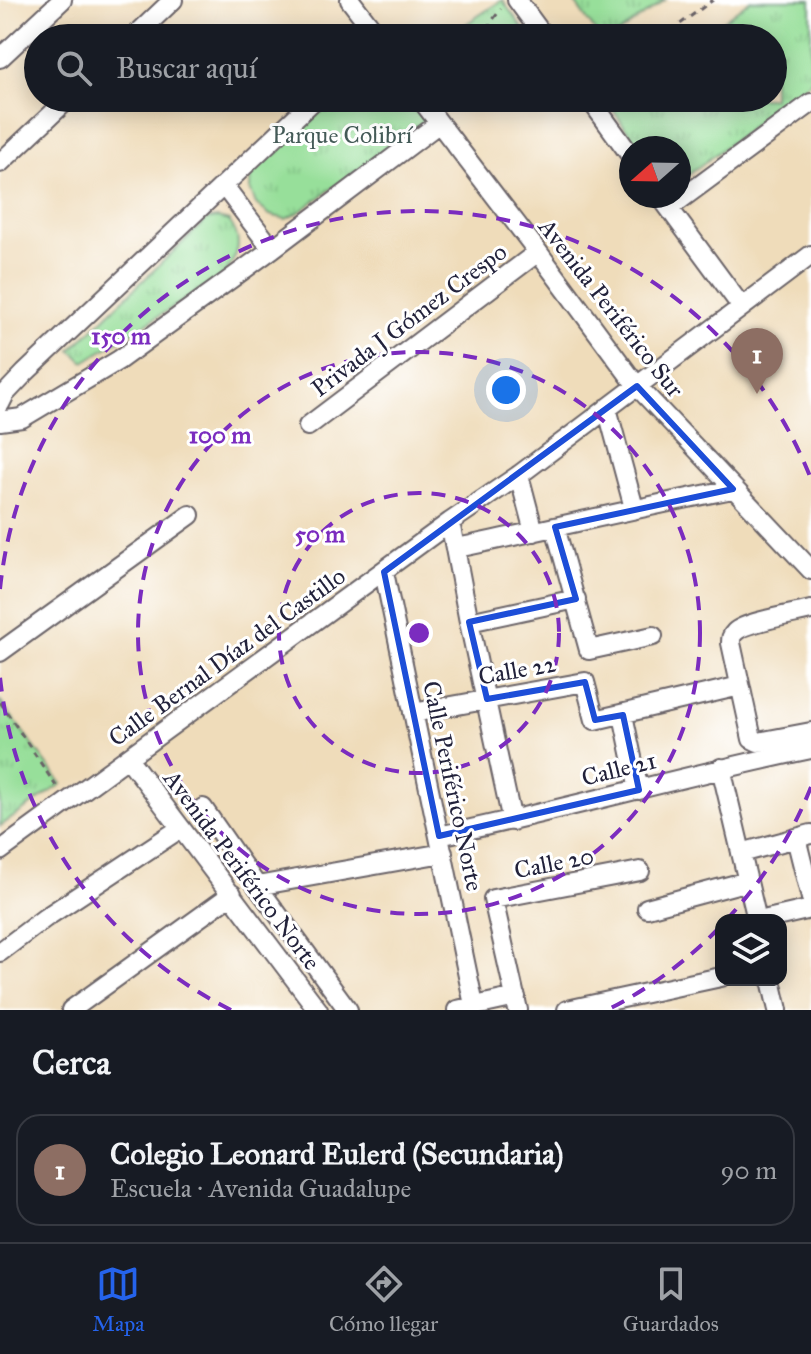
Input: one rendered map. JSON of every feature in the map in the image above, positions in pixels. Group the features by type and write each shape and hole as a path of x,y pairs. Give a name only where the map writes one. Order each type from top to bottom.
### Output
{"street":[{"path":"36,24 62,0"},
{"path":"148,24 173,0"},
{"path":"350,0 368,24"},
{"path":"511,2 532,24"},
{"path":"0,58 24,36"},
{"path":"691,184 811,103"},
{"path":"0,163 54,112"},
{"path":"0,404 25,373 301,112"},
{"name":"Avenida Periférico Sur","path":"430,112 637,386 811,570"},
{"path":"599,112 619,139"},
{"path":"0,421 22,418 119,360 438,124"},
{"path":"224,186 272,249"},
{"path":"668,208 741,306"},
{"name":"Privada J Gómez Crespo","path":"308,426 538,252"},
{"name":"Calle Bernal Díaz del Castillo","path":"0,851 450,522 519,475 811,255"},
{"path":"607,408 634,508"},
{"path":"519,475 534,532"},
{"path":"457,548 733,489"},
{"path":"0,652 190,515"},
{"path":"450,522 512,821"},
{"path":"555,527 589,650 653,636"},
{"name":"Calle Periférico Norte","path":"384,572 441,844 468,1009"},
{"path":"469,622 576,599"},
{"path":"811,610 746,626 731,638 752,739 811,732"},
{"name":"Calle 22","path":"413,713 585,682 595,720 740,686"},
{"path":"623,715 639,790"},
{"name":"Calle 21","path":"257,886 441,844 512,821 721,768 811,749"},
{"name":"Avenida Periférico Norte","path":"128,758 314,1006"},
{"path":"721,768 758,914"},
{"path":"203,808 348,1010"},
{"path":"0,952 45,918 181,828"},
{"path":"741,853 804,836 811,898"},
{"name":"Calle 20","path":"468,1009 517,1003 493,899 640,871"},
{"path":"647,908 748,881"},
{"path":"71,1010 232,894"},
{"path":"787,914 811,909"},
{"path":"567,1010 715,978"},
{"path":"772,986 778,1010"},
{"path":"314,1006 334,990"}],"path":[{"path":"680,24 713,0"},
{"path":"491,24 511,2"},
{"path":"0,702 67,802"}],"highlighted area":[{"path":"637,386 733,489 555,527 576,599 469,622 487,699 585,682 595,720 623,715 639,790 439,836 384,572"}],"green space":[{"path":"502,0 520,24 466,24"},
{"path":"573,0 665,0 632,24 590,24"},
{"path":"751,0 811,0 811,81 787,99 787,24 719,24"},
{"name":"Parque Colibrí","path":"312,112 421,112 427,120 286,219 270,215 256,204 250,189 251,170"},
{"path":"615,112 770,112 691,173 691,136 631,136"},
{"path":"217,218 229,221 238,242 236,255 225,275 84,362 71,350 206,220"},
{"path":"0,701 62,784 0,826"}],"place":[{"name":"Colegio Leonard Eulerd (Secundaria)","path":"757,394"}]}
